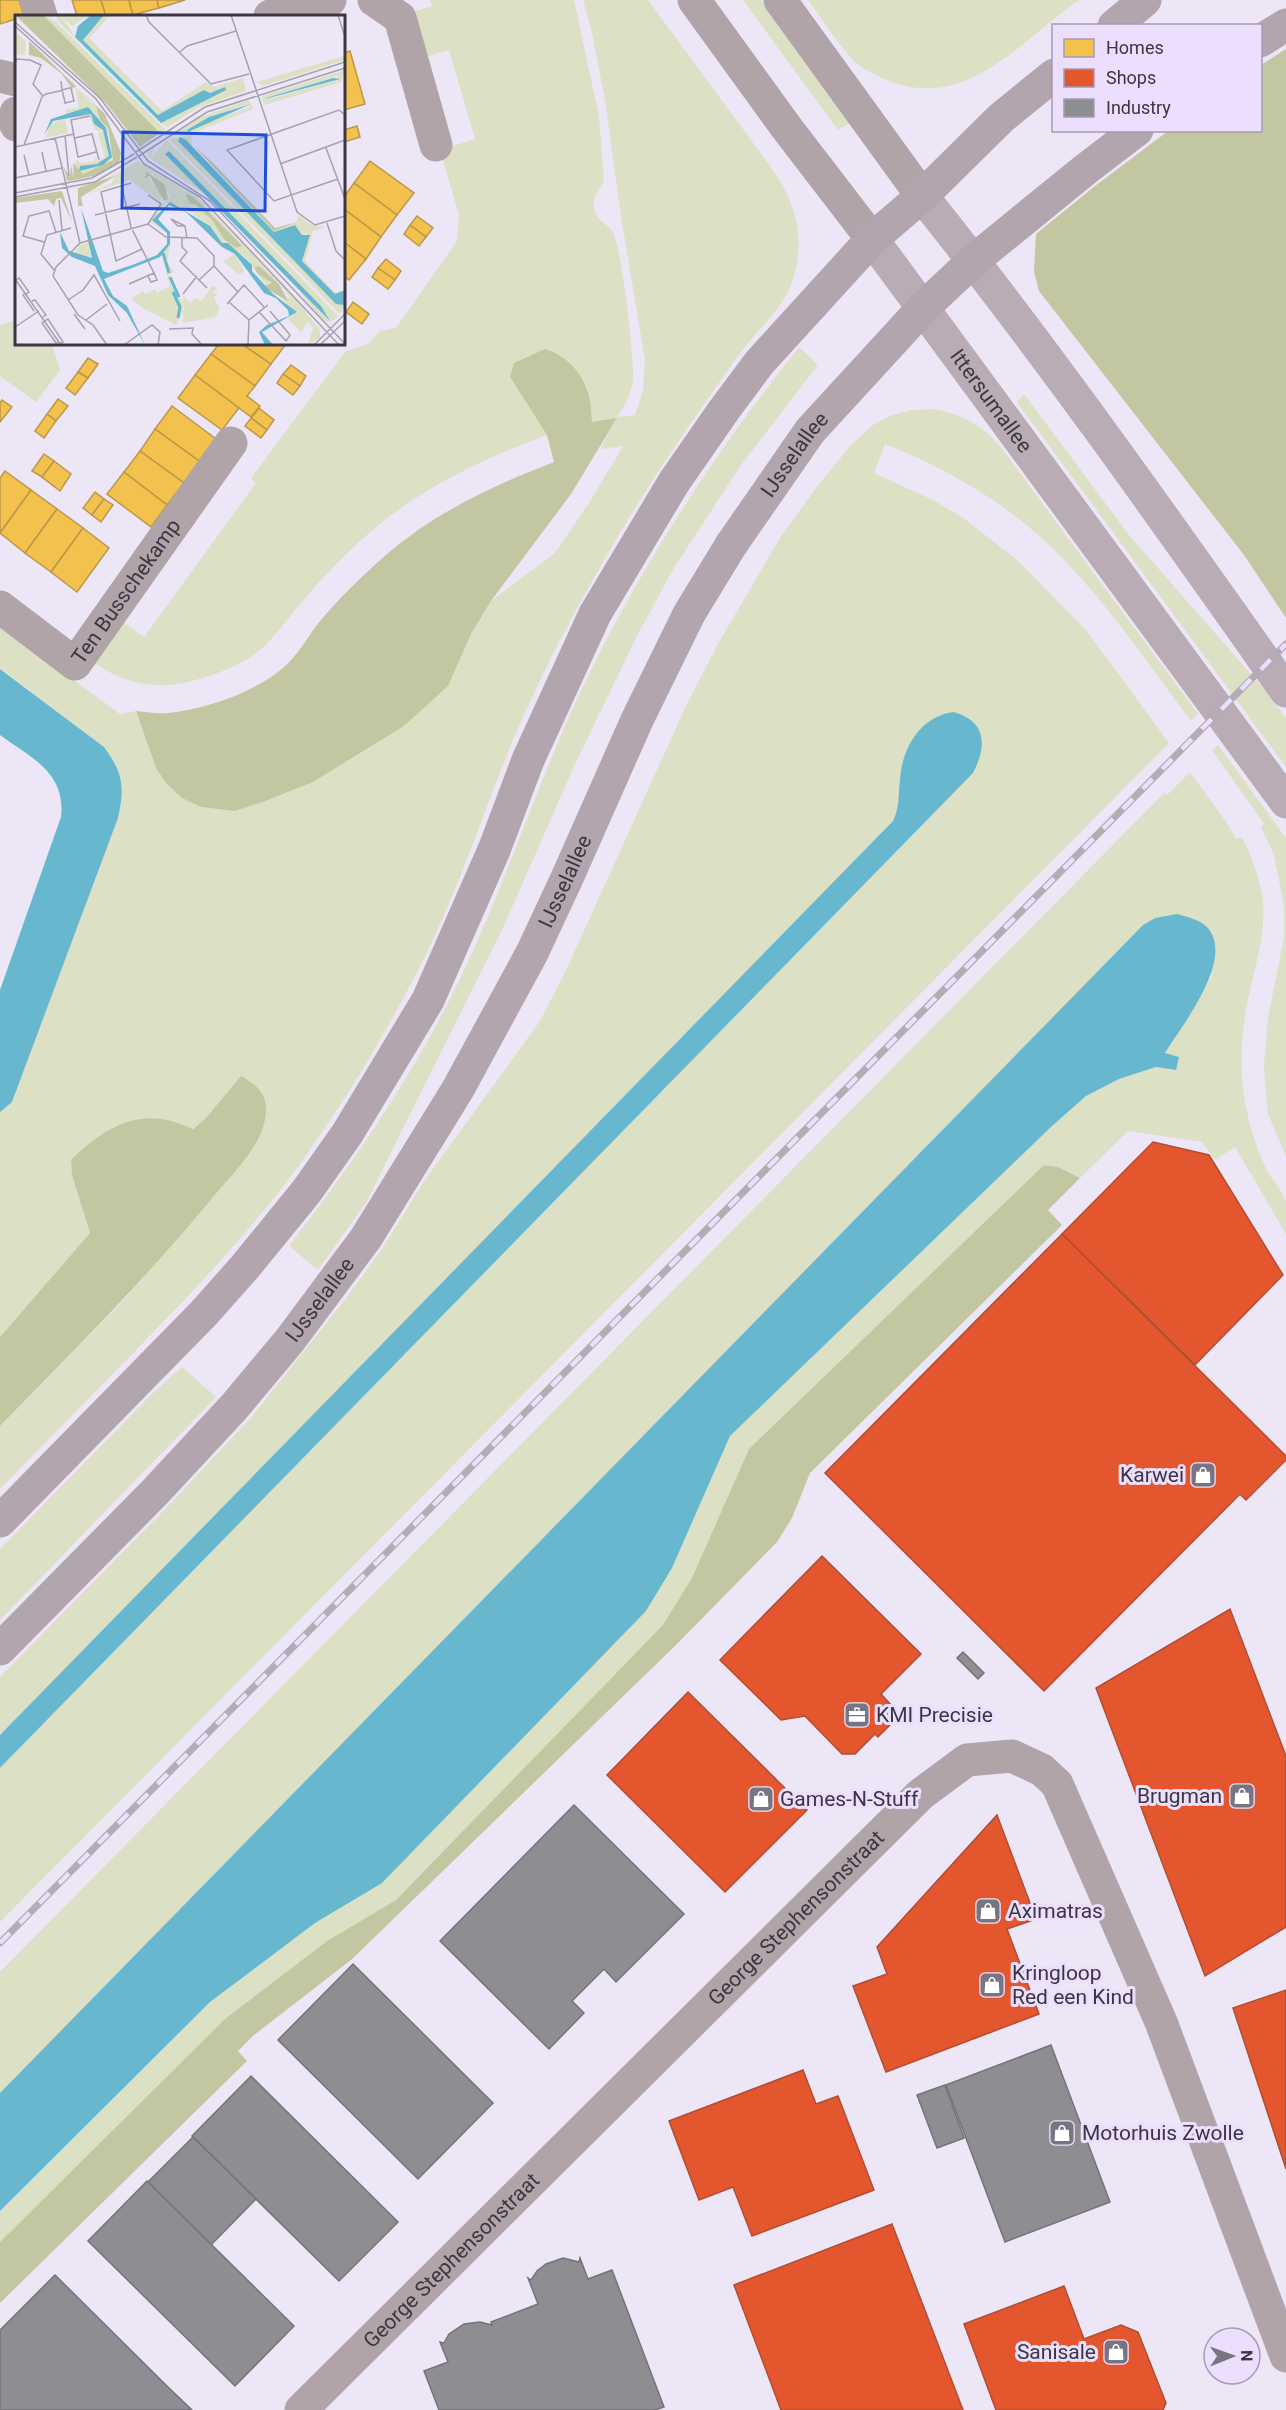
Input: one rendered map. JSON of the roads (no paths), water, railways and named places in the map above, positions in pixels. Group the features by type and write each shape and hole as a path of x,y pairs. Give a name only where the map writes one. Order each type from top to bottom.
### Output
{"main road":[{"path":"1116,24 1145,0"},
{"path":"1262,40 1286,25"},
{"path":"0,1521 204,1313 306,1192 348,1134 428,1000 494,850 528,760 595,614 627,557 674,482 723,410 759,363 872,239 922,196 1001,118 1052,76"},
{"name":"IJsselallee","path":"0,1649 155,1492 234,1407 290,1340 366,1238 458,1089 531,952 567,878 637,720 689,614 731,545 810,430 923,308 974,260 1134,132"},
{"path":"922,196 974,260 1072,393 1286,691"},
{"name":"Ittersumallee","path":"872,239 1286,802"}],"street":[{"path":"36,0 41,15"},
{"path":"274,15 330,0"},
{"path":"374,0 400,18 436,145"},
{"name":"Ittersumallee","path":"694,0 786,127 872,239"},
{"path":"780,0 922,196"},
{"path":"0,76 15,80"},
{"name":"Ten Busschekamp","path":"0,607 75,664 231,442"},
{"name":"George Stephensonstraat","path":"301,2410 921,1794 966,1760 1012,1756 1042,1770 1057,1784 1161,2022 1286,2356"}],"water":[{"path":"0,669 104,747 119,773 122,789 118,818 12,1102 0,1112 0,990 61,817 61,801 58,788 44,768 0,735"},
{"path":"953,712 972,722 978,728 981,736 981,753 973,773 0,1768 0,1735 893,821 898,806 901,768 909,746 922,727 931,720"},
{"path":"1177,914 1197,920 1207,927 1214,940 1215,956 1211,974 1203,992 1165,1053 1179,1057 1176,1070 1156,1067 1119,1079 1086,1096 730,1436 672,1568 646,1611 382,1883 315,1923 210,2002 0,2211 0,2093 1143,925 1155,918"}],"railway":[{"path":"0,1943 1286,644"}],"place":[{"name":"Karwei","path":"1203,1475"},
{"name":"KMI Precisie","path":"857,1715"},
{"name":"Brugman","path":"1242,1796"},
{"name":"Games-N-Stuff","path":"761,1799"},
{"name":"Aximatras","path":"988,1911"},
{"name":"Kringloop Red een Kind","path":"992,1985"},
{"name":"Motorhuis Zwolle","path":"1062,2133"},
{"name":"Sanisale","path":"1116,2352"}]}
